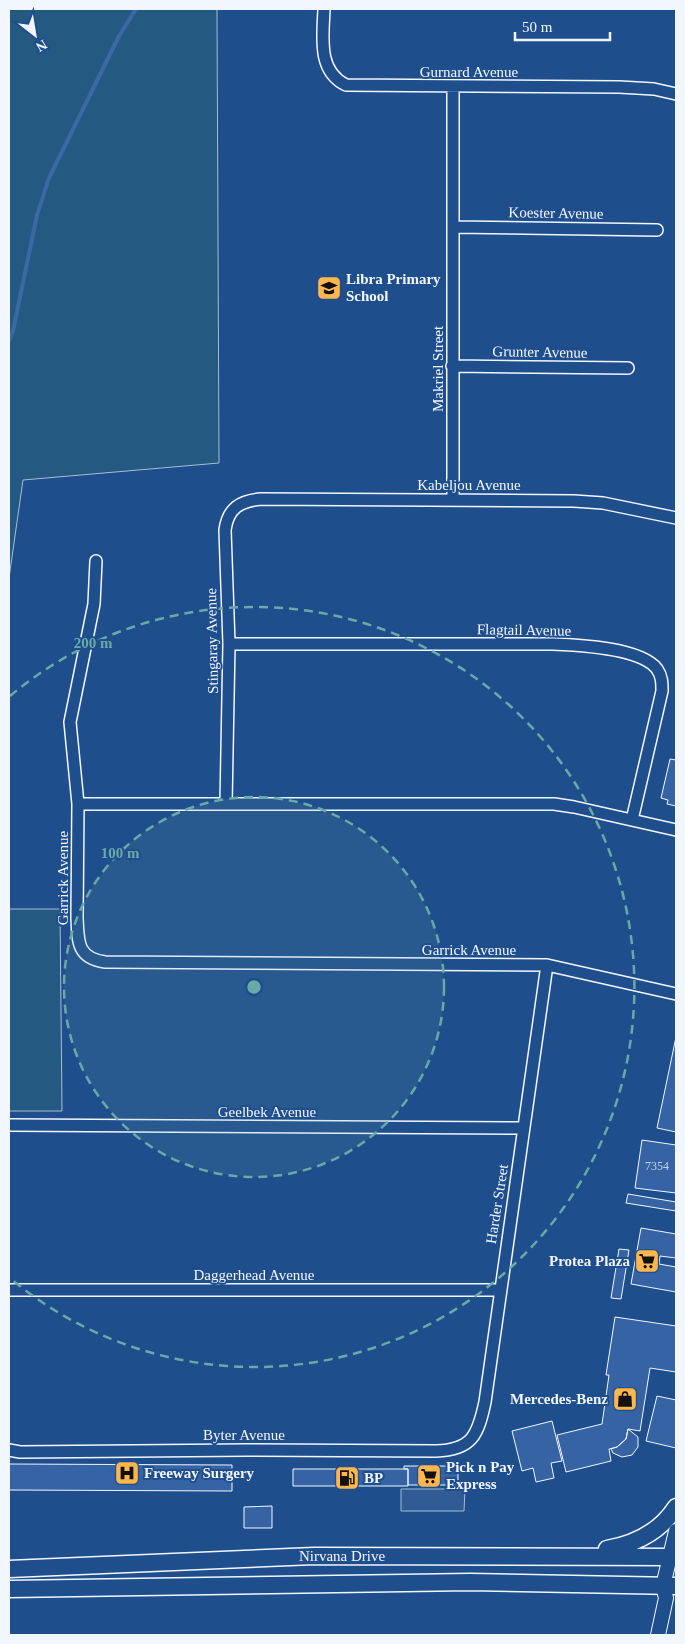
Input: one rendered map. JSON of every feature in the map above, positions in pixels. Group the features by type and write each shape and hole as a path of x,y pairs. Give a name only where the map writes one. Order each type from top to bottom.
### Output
{"main road":[{"path":"571,1555 634,1543 663,1522 676,1507"},
{"name":"Nirvana Drive","path":"9,1569 295,1556 673,1556"},
{"name":"Nirvana Drive","path":"9,1589 470,1582 670,1589"}],"street":[{"name":"Gurnard Avenue","path":"324,9 323,54 331,74 338,81 346,85 364,87 620,86 654,89 676,94"},
{"name":"Makriel Street","path":"453,87 453,500"},
{"name":"Koester Avenue","path":"454,227 657,230"},
{"name":"Grunter Avenue","path":"452,366 628,368"},
{"name":"Kabeljou Avenue","path":"261,499 590,501 676,518"},
{"name":"Stingaray Avenue","path":"226,804 229,644 226,590 227,519 235,506 261,499"},
{"name":"Garrick Avenue","path":"96,560 94,604 70,722 78,804 78,935 82,952 93,961 547,966 676,994"},
{"name":"Flagtail Avenue","path":"229,644 553,644 593,647 646,660 661,674 662,691 632,820"},
{"path":"78,804 554,804 676,830"},
{"name":"Harder Street","path":"467,1443 477,1432 481,1421 547,966"},
{"name":"Geelbek Avenue","path":"9,1126 524,1128"},
{"name":"Daggerhead Avenue","path":"9,1290 499,1290"},
{"name":"Byter Avenue","path":"14,1451 443,1451 459,1448 467,1443"},
{"path":"658,1635 670,1589 676,1531"}],"shaded area":[{"path":"9,9 217,9 219,463 23,480 9,578"},
{"path":"9,909 60,909 62,1111 9,1111"},
{"path":"401,1489 465,1489 464,1511 401,1511"}],"building":[{"path":"670,759 676,760 676,806 667,804 668,800 661,798"},
{"path":"676,1037 676,1132 657,1128"},
{"path":"642,1140 676,1145 676,1193 635,1188"},
{"path":"628,1194 676,1202 676,1211 626,1203"},
{"name":"Protea Plaza","path":"641,1228 676,1234 676,1258 660,1256 659,1264 676,1267 676,1292 631,1284"},
{"path":"619,1249 629,1250 621,1299 611,1298"},
{"name":"Mercedes-Benz","path":"615,1317 676,1326 676,1372 650,1368 640,1431 628,1429 626,1439 617,1447 609,1449 611,1461 566,1472 557,1435 602,1424 609,1375 606,1375"},
{"path":"657,1396 676,1400 676,1448 646,1441"},
{"name":"Mercedes-Benz","path":"552,1421 562,1461 551,1463 554,1478 536,1482 533,1468 522,1471 512,1431"},
{"path":"628,1429 638,1437 638,1447 632,1455 622,1457 613,1453 611,1449 617,1447 626,1439"},
{"path":"9,1464 232,1465 232,1491 9,1490"},
{"path":"404,1466 458,1466 458,1485 408,1485 408,1469 404,1469"},
{"path":"293,1469 408,1469 408,1486 293,1486"},
{"path":"272,1506 272,1528 244,1528 244,1507"}],"waterway":[{"path":"9,341 13,331 37,215 49,178 119,36 136,9"}],"place":[{"name":"Libra Primary School","path":"329,288"},
{"name":"Protea Plaza","path":"647,1261"},
{"name":"Mercedes-Benz","path":"625,1399"},
{"name":"Freeway Surgery","path":"127,1473"},
{"name":"Pick n Pay Express","path":"429,1476"},
{"name":"BP","path":"347,1478"}]}
